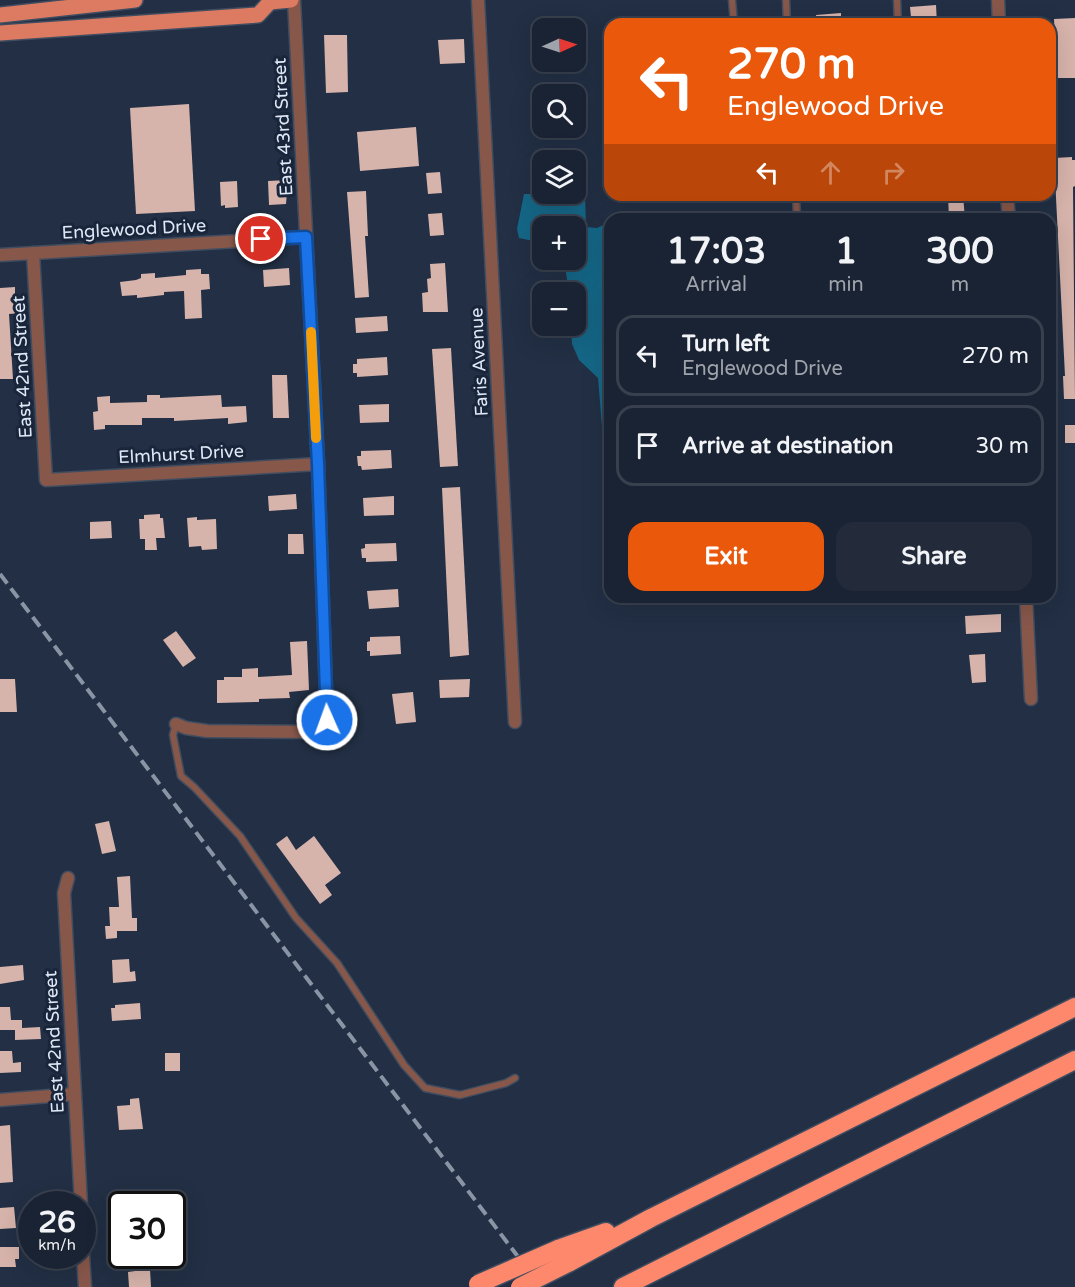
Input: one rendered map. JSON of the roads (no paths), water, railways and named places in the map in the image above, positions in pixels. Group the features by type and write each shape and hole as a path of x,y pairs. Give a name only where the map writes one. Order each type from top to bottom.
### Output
{"highway":[{"path":"475,1286 563,1256 651,1218 1075,1007"},
{"path":"623,1287 1075,1060"},
{"path":"646,1287 762,1218"},
{"path":"520,1287 563,1256"}],"main road":[{"path":"0,15 135,0"},
{"path":"0,33 258,15 269,1 292,0"}],"street":[{"name":"East 43rd Street","path":"176,724 207,731 321,732 327,720 318,464 292,0"},
{"name":"Faris Avenue","path":"478,0 515,722"},
{"path":"998,0 999,18"},
{"name":"Englewood Drive","path":"0,255 306,237"},
{"name":"East 42nd Street","path":"33,253 46,480"},
{"name":"Elmhurst Drive","path":"46,480 318,464"},
{"path":"1026,603 1031,699"},
{"name":"East 42nd Street","path":"68,878 64,893 80,1191"},
{"path":"0,1100 75,1094"},
{"path":"84,1269 85,1287"}],"lane":[{"path":"732,0 734,18"},
{"path":"786,0 787,18"},
{"path":"897,0 898,18"},
{"path":"176,724 173,735 181,777 194,787 240,836 296,918 338,963 404,1065 425,1088 460,1095 515,1078"}],"water":[{"path":"524,194 532,194 532,204 585,204 586,216 532,216 532,241 519,238 517,229"},
{"path":"604,225 604,452 598,378 579,360 572,344 572,336 586,336 586,282 567,282 566,270 586,270 586,227 597,228"}],"railway":[{"path":"0,574 541,1287"}]}
